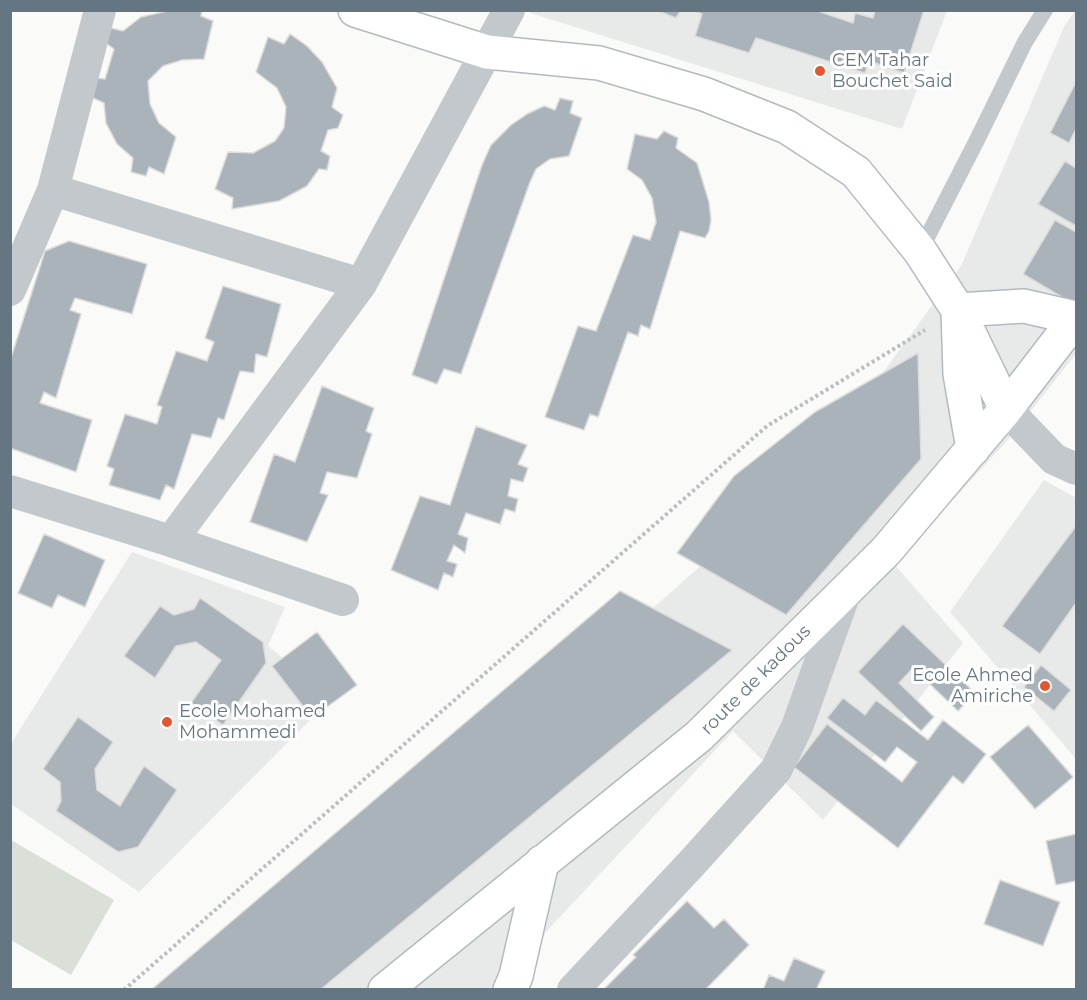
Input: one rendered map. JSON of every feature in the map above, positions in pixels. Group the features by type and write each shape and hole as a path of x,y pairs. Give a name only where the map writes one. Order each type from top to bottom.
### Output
{"street":[{"path":"10,290 53,190 100,10"},
{"path":"355,10 487,52 599,63 704,94 787,127 856,172 920,252 958,310 1006,409 1054,459 1077,469"},
{"path":"171,541 362,284 509,10"},
{"path":"53,190 362,284"},
{"path":"958,310 1024,306 1076,318"},
{"path":"958,310 960,374 973,449"},
{"name":"route de kadous","path":"385,990 699,736 886,551 1006,409 1076,318"},
{"path":"10,491 171,541 343,600"},
{"path":"573,990 692,864 776,770 797,727 846,591"},
{"path":"510,990 516,976 542,862"}],"lane":[{"path":"920,252 1025,42 1045,10"}],"path":[{"path":"124,990 767,426 958,310"}],"shaded area":[{"name":"CEM Tahar Bouchet Said","path":"531,10 947,11 902,129 530,13"},
{"path":"1075,11 1076,354 1006,442 894,564 963,643 823,820 733,731 493,989 197,990 371,857 815,465 961,266 1064,27"},
{"name":"Ecole Ahmed Amiriche","path":"1044,480 1076,498 1076,759 950,612"},
{"name":"Ecole Mohamed Mohammedi","path":"132,552 285,607 268,646 331,699 139,892 11,804 10,745"},
{"path":"11,840 114,900 71,975 11,940"}],"building":[{"path":"172,10 202,10 201,16 213,21 204,59 182,60 163,66 148,81 150,104 159,123 176,137 164,174 149,167 146,176 131,172 133,158 117,144 106,123 104,103 91,97 96,78 105,79 114,49 103,41 111,28 123,31 141,17"},
{"path":"656,10 681,10 676,18"},
{"path":"691,10 815,10 853,23 855,13 873,18 875,10 924,10 904,73 869,61 865,73 756,38 749,53 695,36 702,14"},
{"path":"290,34 307,46 322,62 337,88 332,107 343,115 338,128 328,130 321,151 330,156 327,170 319,169 307,186 279,201 232,209 233,198 215,189 228,152 253,153 275,141 284,128 286,107 277,88 256,72 268,37 284,44"},
{"path":"1076,82 1076,129 1069,143 1050,133"},
{"path":"560,98 573,101 570,113 582,118 569,156 550,159 536,169 461,374 444,369 437,384 412,375 482,165 491,145 511,125 527,114 544,106 555,110"},
{"path":"664,131 678,138 676,148 697,163 709,202 711,220 709,231 705,238 680,231 650,329 641,325 638,336 628,332 598,417 590,414 584,430 545,417 578,326 596,331 633,235 650,240 656,222 652,198 642,180 627,169 635,134 657,139"},
{"path":"1065,161 1076,168 1076,226 1038,204"},
{"path":"1055,220 1076,232 1075,305 1023,274"},
{"path":"69,241 147,264 132,314 75,298 70,310 81,314 56,398 44,392 40,403 92,420 76,472 10,448 10,361 45,251"},
{"path":"223,286 281,304 267,357 256,354 254,373 240,371 224,420 218,418 211,438 192,434 174,489 166,485 160,500 109,485 114,469 107,466 125,414 157,424 162,407 157,405 176,351 207,361 214,342 205,338"},
{"path":"918,353 921,459 786,615 677,553 734,476 815,412"},
{"path":"322,386 374,408 366,431 372,434 357,478 327,472 320,493 328,495 307,542 250,522 274,454 295,462"},
{"path":"476,426 527,445 518,464 528,468 523,482 511,479 508,496 518,499 515,512 505,509 500,524 466,513 458,534 468,538 465,553 454,545 447,561 457,564 453,577 444,573 438,590 391,570 420,496 450,505"},
{"path":"1076,526 1076,603 1040,654 1002,626"},
{"path":"44,534 105,560 85,607 58,595 52,608 18,593"},
{"path":"620,591 732,650 320,990 151,990"},
{"path":"200,598 263,642 266,663 223,725 191,703 221,660 196,642 176,646 155,678 124,656 160,606 174,615 194,609"},
{"path":"903,624 975,693 958,711 913,668 899,683 934,717 921,731 858,672"},
{"path":"317,632 357,685 312,718 272,666"},
{"path":"1041,665 1071,690 1054,711 1024,687"},
{"path":"843,698 865,715 876,700 928,740 943,720 986,754 963,784 953,776 898,848 794,767 827,724 902,782 917,762 897,747 885,762 827,718"},
{"path":"78,717 113,742 95,769 97,790 120,806 144,766 177,790 138,847 118,852 56,811 61,801 60,782 43,769"},
{"path":"1028,725 1073,777 1035,809 990,757"},
{"path":"1076,834 1076,881 1056,885 1046,841"},
{"path":"1000,880 1060,902 1043,946 984,924"},
{"path":"687,901 714,928 724,919 749,945 705,990 603,990 636,957 633,955"},
{"path":"794,958 825,971 816,990 763,990 769,975 784,981"}],"place":[{"name":"CEM Tahar Bouchet Said","path":"820,71"},
{"name":"Ecole Ahmed Amiriche","path":"1045,686"},
{"name":"Ecole Mohamed Mohammedi","path":"167,722"}]}
